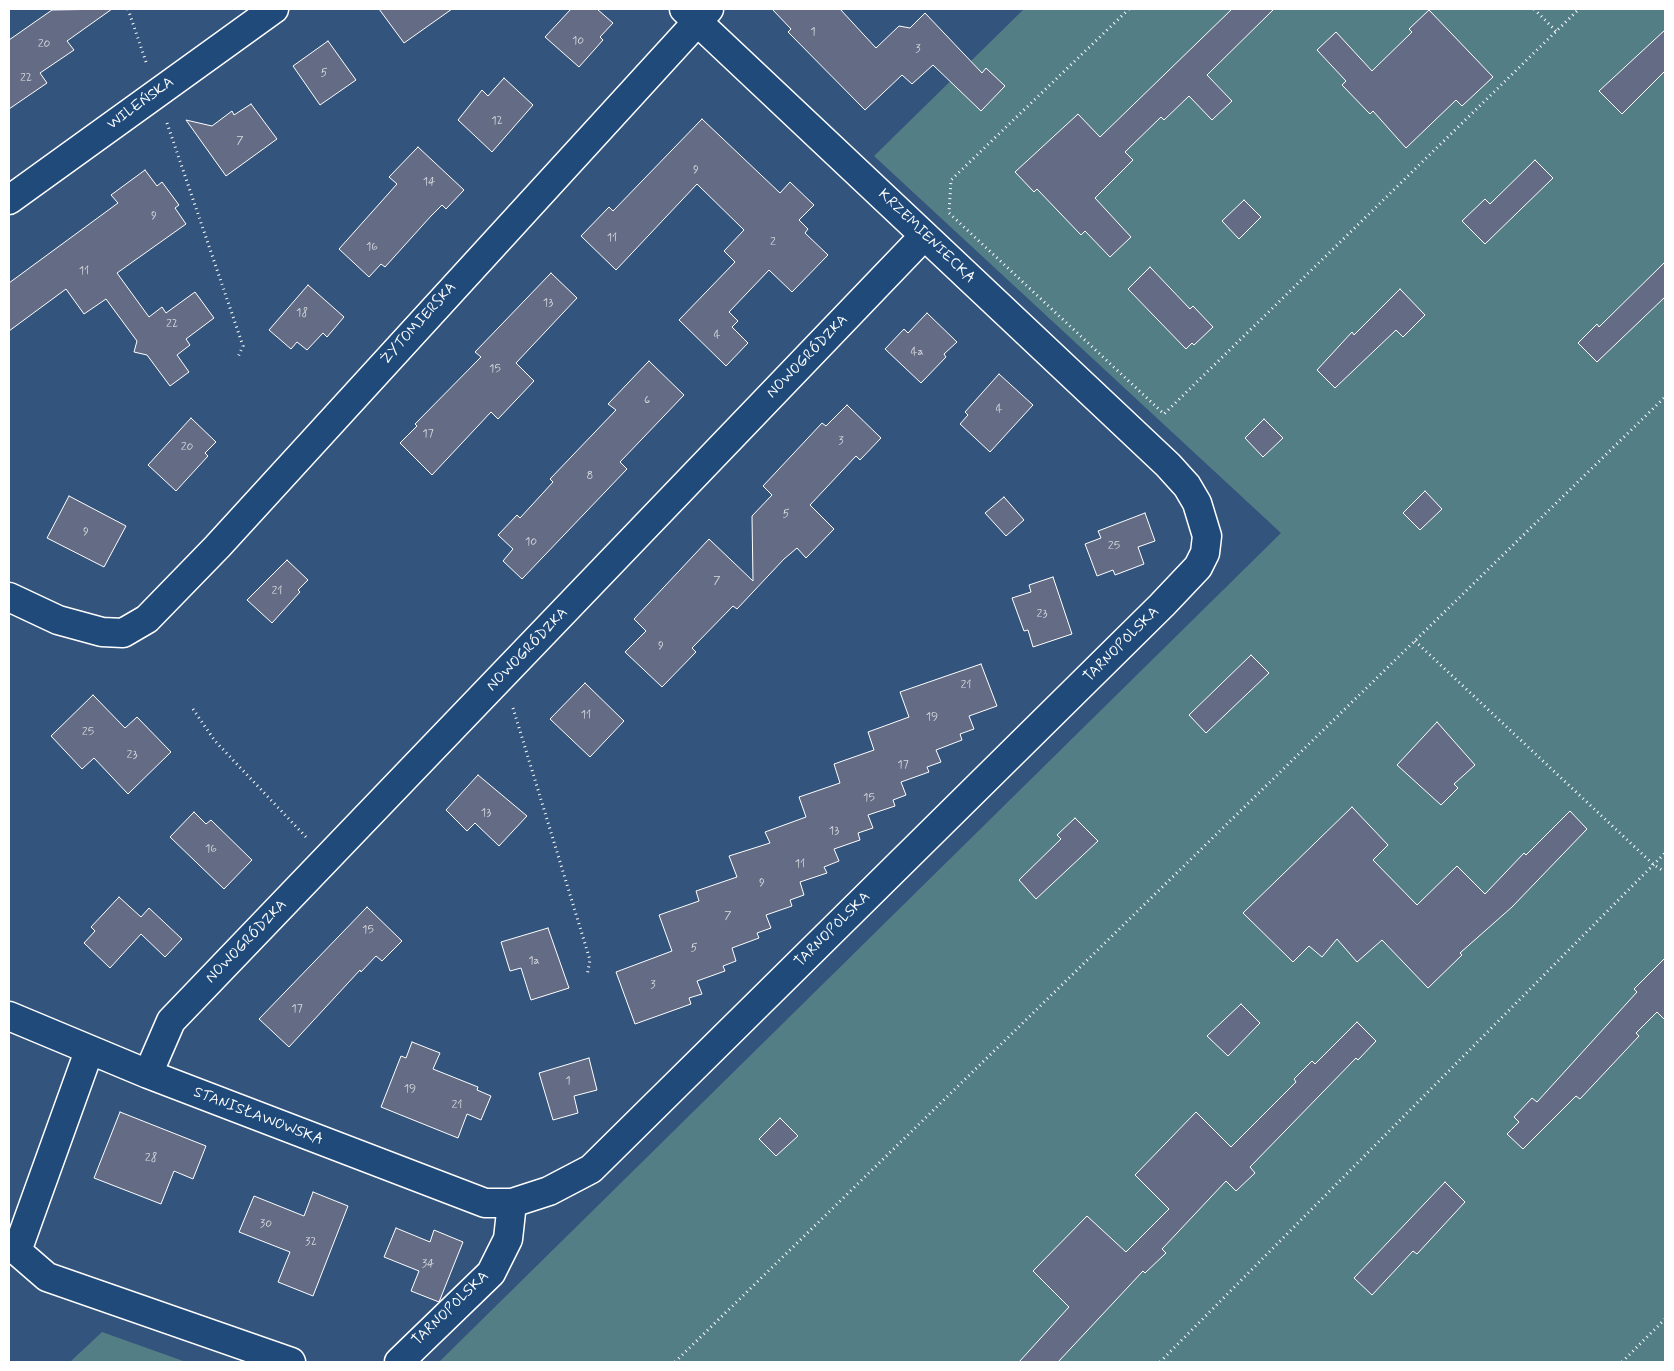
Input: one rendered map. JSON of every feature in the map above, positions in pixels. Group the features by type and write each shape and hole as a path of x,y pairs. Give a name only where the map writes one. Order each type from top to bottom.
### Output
{"street":[{"name":"WILEŃSKA","path":"9,200 274,9"},
{"name":"KRZEMIENIECKA","path":"697,13 924,236 1168,465"},
{"name":"ŻYTOMIERSKA","path":"9,597 58,620 102,632 123,633 147,620 217,546 697,13"},
{"name":"NOWOGRÓDZKA","path":"148,1074 171,1021 924,236"},
{"name":"TARNOPOLSKA","path":"399,1362 491,1273 508,1239 512,1203 549,1191 591,1169 1155,612 1198,567 1205,553 1207,536 1204,520 1187,486 1168,465"},
{"name":"STANISŁAWOWSKA","path":"9,1016 89,1051 485,1203 512,1203"},
{"path":"89,1051 17,1250 47,1277 291,1362"}],"path":[{"path":"128,9 242,346 238,357"},
{"path":"1129,9 951,180 949,213 1164,414 1579,9"},
{"path":"1534,9 1556,31"},
{"path":"675,1362 1665,397"},
{"path":"1415,641 1654,865 1665,872"},
{"path":"504,676 590,960 587,976"},
{"path":"193,709 215,741 327,859"},
{"path":"1160,1362 1665,854"},
{"path":"1622,1362 1665,1319"}],"green space":[{"path":"1024,9 1665,9 1665,1362 439,1362 1281,533 874,156"},
{"path":"102,1332 186,1362 70,1362"}],"building":[{"path":"112,9 67,41 74,50 40,73 47,83 9,109 9,40 52,10"},
{"path":"379,9 452,9 404,43"},
{"path":"571,9 597,9 613,23 600,37 603,40 579,67 545,37"},
{"path":"772,9 840,9 876,48 899,26 910,28 925,13 982,73 986,68 1005,86 981,111 933,65 912,84 902,75 865,110 788,32 791,29"},
{"path":"1232,9 1274,9 1207,75 1232,101 1212,120 1189,96 1164,120 1161,117 1125,152 1133,160 1095,198 1131,237 1110,257 1085,231 1081,235 1037,189 1034,192 1015,172 1078,114 1100,137"},
{"path":"1429,10 1493,77 1462,106 1456,100 1406,148 1373,111 1370,114 1342,85 1346,81 1317,50 1336,32 1372,71 1412,32 1409,29"},
{"path":"1665,30 1665,71 1622,114 1599,91"},
{"path":"328,41 356,80 320,105 293,66"},
{"path":"504,78 533,105 492,152 458,120 482,90 488,96"},
{"path":"251,104 277,139 226,176 186,120 212,126 232,111 234,115"},
{"path":"702,119 780,193 790,182 814,205 799,220 808,229 805,233 828,255 792,292 769,270 729,312 738,321 732,327 748,343 726,366 679,320 735,262 724,251 744,230 697,184 616,270 581,236 609,207 613,211"},
{"path":"418,147 464,190 446,209 442,205 385,267 381,264 369,277 339,249 397,184 389,177"},
{"path":"1535,160 1553,178 1485,244 1462,221 1485,199 1490,204"},
{"path":"145,170 157,186 162,182 179,205 175,208 186,224 117,273 149,317 162,307 166,313 195,292 214,318 186,339 190,345 177,355 189,372 170,386 147,355 134,352 137,341 106,299 84,314 66,289 9,331 9,283 118,203 111,195"},
{"path":"1244,200 1261,217 1239,239 1222,221"},
{"path":"1665,262 1665,297 1597,362 1578,343 1597,324 1599,327"},
{"path":"1150,267 1190,309 1193,306 1213,327 1194,345 1192,343 1186,349 1128,289"},
{"path":"551,273 577,298 516,363 534,381 498,419 491,412 432,475 400,443 417,426 415,424 481,357 475,352"},
{"path":"308,285 344,317 327,337 323,333 307,350 297,342 291,349 269,330"},
{"path":"1400,289 1425,315 1403,337 1396,330 1335,388 1317,370 1352,332 1354,335"},
{"path":"927,313 957,342 944,354 946,357 921,383 885,349 904,329 908,333"},
{"path":"649,361 684,395 620,462 627,469 522,579 503,561 513,549 498,535 517,515 520,518 553,482 550,479 616,410 608,404"},
{"path":"999,374 1033,405 990,452 960,424 968,415 965,412"},
{"path":"847,405 881,438 860,460 856,456 810,505 834,529 806,558 797,548 784,559 737,609 733,606 692,648 696,652 662,687 625,652 646,631 634,619 709,539 753,581 752,516 772,495 763,486 822,423 826,426"},
{"path":"191,418 216,442 205,453 208,456 176,491 148,465"},
{"path":"1264,419 1283,438 1263,457 1245,438"},
{"path":"1425,491 1442,509 1420,530 1403,513"},
{"path":"69,496 126,526 104,567 47,538"},
{"path":"1004,497 1024,520 1006,536 985,513"},
{"path":"1145,513 1155,541 1138,547 1144,564 1115,575 1113,570 1097,576 1085,544 1101,538 1098,531"},
{"path":"287,560 308,580 298,590 300,592 272,623 247,600"},
{"path":"1053,577 1072,634 1033,647 1028,630 1024,631 1012,598 1031,592 1029,585"},
{"path":"1251,655 1269,673 1206,733 1189,715"},
{"path":"981,664 997,706 969,716 974,729 960,734 962,740 936,750 941,762 927,767 929,772 901,782 906,795 893,800 895,806 868,815 873,828 858,833 860,840 834,849 839,861 824,867 827,873 800,882 804,895 790,900 792,906 766,915 771,928 757,933 759,938 732,948 736,961 723,966 725,971 697,981 702,994 689,998 691,1004 635,1024 616,972 672,951 659,915 699,901 696,891 737,877 729,856 770,843 765,832 806,817 799,797 840,783 834,764 874,750 868,732 909,717 900,692"},
{"path":"585,683 624,721 590,757 550,719"},
{"path":"93,695 125,728 137,717 171,752 128,794 94,758 82,769 51,736"},
{"path":"1437,722 1475,765 1454,784 1458,788 1441,805 1397,765"},
{"path":"478,775 527,816 499,846 475,823 467,831 446,810"},
{"path":"1352,807 1388,845 1373,860 1417,905 1457,866 1485,894 1524,853 1526,855 1570,811 1587,829 1512,907 1460,953 1462,955 1428,988 1382,940 1357,962 1337,939 1322,957 1309,946 1293,962 1243,913"},
{"path":"194,812 206,824 211,820 252,860 224,889 170,837"},
{"path":"1075,818 1098,841 1036,899 1019,880 1061,839 1057,835"},
{"path":"119,897 141,917 149,908 182,939 165,957 141,934 110,968 84,943 95,931 91,927"},
{"path":"367,907 402,941 382,961 376,956 361,972 360,970 289,1047 259,1019"},
{"path":"548,928 569,988 531,1000 521,968 510,971 501,942"},
{"path":"1665,958 1665,1020 1657,1012 1636,1033 1639,1036 1580,1099 1576,1096 1523,1149 1507,1134 1519,1122 1514,1117 1532,1098 1537,1102 1637,992 1634,989"},
{"path":"1241,1004 1260,1023 1228,1056 1207,1036"},
{"path":"1357,1022 1376,1041 1358,1060 1356,1058 1250,1167 1255,1173 1236,1191 1226,1181 1162,1249 1166,1253 1145,1273 1143,1271 1058,1362 1019,1362 1069,1307 1033,1271 1087,1216 1126,1252 1169,1209 1135,1175 1196,1112 1231,1147 1296,1082 1294,1079 1312,1061 1315,1064"},
{"path":"412,1042 440,1053 433,1069 478,1087 477,1090 491,1096 481,1120 467,1114 458,1138 381,1107 401,1056 406,1058"},
{"path":"589,1058 597,1090 574,1096 578,1113 553,1120 539,1073"},
{"path":"120,1112 206,1146 193,1179 174,1171 161,1204 94,1178"},
{"path":"780,1118 798,1136 776,1156 759,1139"},
{"path":"1445,1182 1465,1202 1417,1254 1413,1251 1372,1295 1354,1278"},
{"path":"313,1192 348,1206 313,1296 278,1282 290,1252 239,1232 254,1196 304,1216"},
{"path":"396,1228 430,1242 434,1230 463,1242 439,1302 411,1291 419,1271 384,1257"}]}
